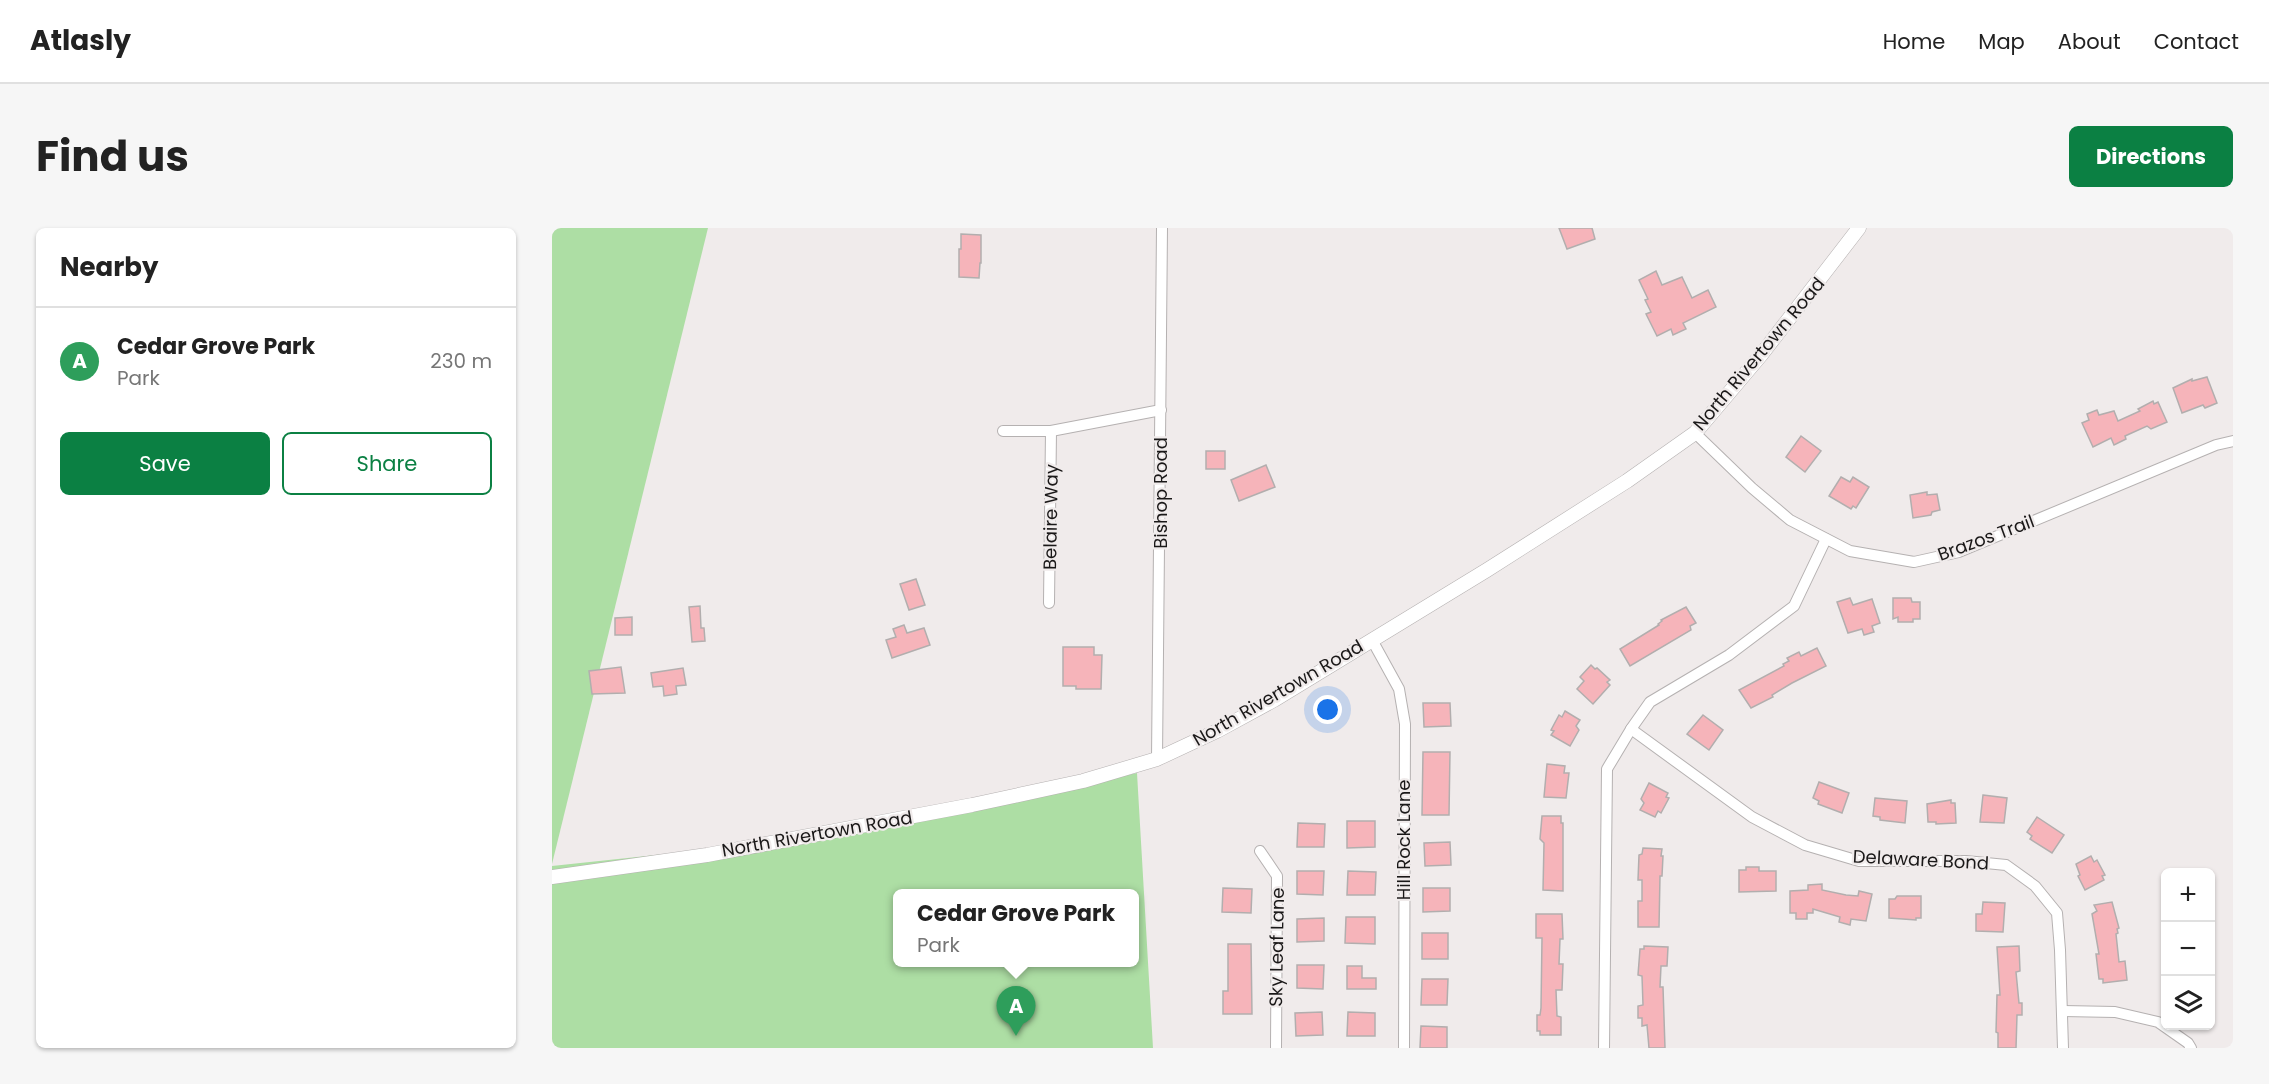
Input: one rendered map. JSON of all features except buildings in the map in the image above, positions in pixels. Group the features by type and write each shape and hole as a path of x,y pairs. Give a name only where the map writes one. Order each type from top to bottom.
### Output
{"street":[{"name":"Bishop Road","path":"1157,759 1162,228"},
{"name":"North Rivertown Road","path":"552,877 707,855 972,806 1083,781 1157,759 1217,731 1372,640 1627,481 1695,433 1761,355 1859,228"},
{"path":"1003,431 1052,430 1161,410"},
{"name":"Belaire Way","path":"1049,603 1052,430"},
{"name":"Brazos Trail","path":"1695,433 1752,489 1790,520 1850,551 1914,562 1959,552 2216,445 2233,441"},
{"path":"1604,1048 1607,770 1650,702 1729,655 1794,606 1826,539"},
{"name":"Hill Rock Lane","path":"1372,640 1399,689 1405,724 1404,1048"},
{"name":"Delaware Bond","path":"1631,729 1752,817 1805,845 1859,861 1966,861 2007,865 2036,886 2057,913 2063,1048"},
{"name":"Sky Leaf Lane","path":"1260,851 1277,876 1276,1048"},
{"path":"2063,1011 2115,1012 2158,1022 2188,1043 2191,1048"}],"green space":[{"path":"552,228 708,228 552,864"},
{"path":"1137,773 1153,1048 552,1048 552,866 844,835"}],"place":[{"name":"Cedar Grove Park","path":"1016,1036"}]}
